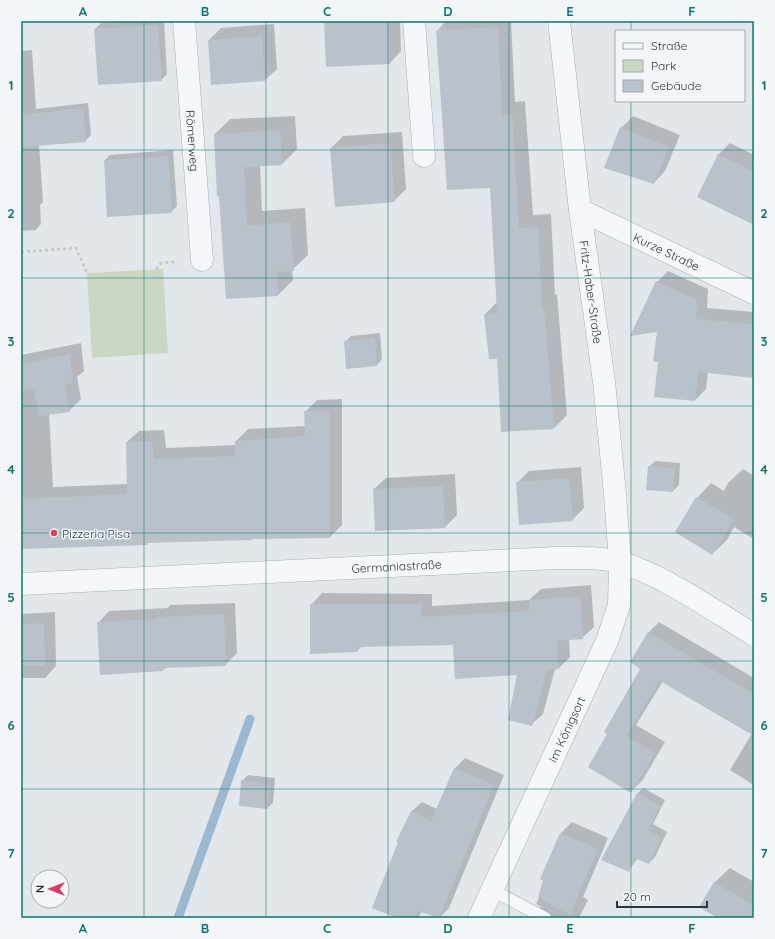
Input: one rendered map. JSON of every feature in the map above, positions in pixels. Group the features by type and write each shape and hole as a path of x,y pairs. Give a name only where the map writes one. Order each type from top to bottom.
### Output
{"street":[{"name":"Römerweg","path":"184,21 202,260"},
{"path":"414,21 424,156"},
{"name":"Fritz-Haber-Straße","path":"559,21 580,210 604,382 620,563"},
{"name":"Kurze Straße","path":"580,210 754,293"},
{"name":"Germaniastraße","path":"21,584 555,558 599,558 620,563 675,588 754,635"},
{"name":"Im Königsort","path":"479,918 607,641 619,605 620,563"}],"lane":[{"path":"492,890 545,918"}],"path":[{"path":"21,252 76,248 87,273"}],"green space":[{"path":"163,269 168,353 92,358 87,273"}],"building":[{"path":"324,21 388,21 390,64 326,67"},
{"path":"158,25 162,81 98,85 94,29"},
{"path":"498,27 502,115 512,115 519,228 538,227 542,308 544,307 554,429 501,432 497,359 489,359 484,314 497,312 490,188 447,190 436,30"},
{"path":"262,36 265,81 211,85 208,40"},
{"path":"83,108 86,142 21,147 21,115"},
{"path":"620,127 669,147 654,184 604,168"},
{"path":"280,130 282,165 244,167 247,226 290,222 294,271 277,272 278,296 226,299 219,196 217,197 214,134"},
{"path":"390,143 395,202 335,207 330,148"},
{"path":"718,154 754,172 754,225 697,197"},
{"path":"168,156 172,213 107,217 104,160"},
{"path":"656,281 697,300 696,319 754,324 754,378 698,372 695,401 654,397 658,362 653,361 657,332 630,336"},
{"path":"375,338 377,366 346,369 344,341"},
{"path":"70,354 73,383 65,384 70,412 39,416 34,389 21,391 21,364"},
{"path":"330,410 330,538 252,539 147,543 147,545 21,549 21,499 127,494 126,442 152,441 154,459 235,456 235,441 305,436 304,411"},
{"path":"648,466 675,468 673,492 646,490"},
{"path":"569,478 573,521 519,525 516,482"},
{"path":"443,486 445,528 375,531 373,489"},
{"path":"696,497 734,519 712,555 675,532"},
{"path":"580,596 583,639 557,641 559,669 547,670 532,726 508,720 517,675 455,679 453,645 357,647 357,652 310,654 310,604 421,604 421,617 529,611 529,600"},
{"path":"224,614 226,666 163,668 163,671 100,675 97,622 157,619 157,617"},
{"path":"44,623 45,666 21,666 21,624"},
{"path":"648,632 754,694 754,736 660,681 626,736 655,753 631,793 588,767 607,734 604,732 640,669 630,662"},
{"path":"454,768 494,785 439,918 418,911 414,918 397,918 372,908 398,842 396,842 411,811 431,821"},
{"path":"241,780 270,784 267,809 239,806"},
{"path":"637,793 660,806 648,830 661,838 649,864 635,858 629,872 601,860"},
{"path":"560,833 598,849 570,915 538,897 543,881 540,879"},
{"path":"714,882 754,906 754,918 718,918 699,907"}],"waterway":[{"path":"178,918 250,719"}],"place":[{"name":"Pizzeria Pisa","path":"54,533"}]}
